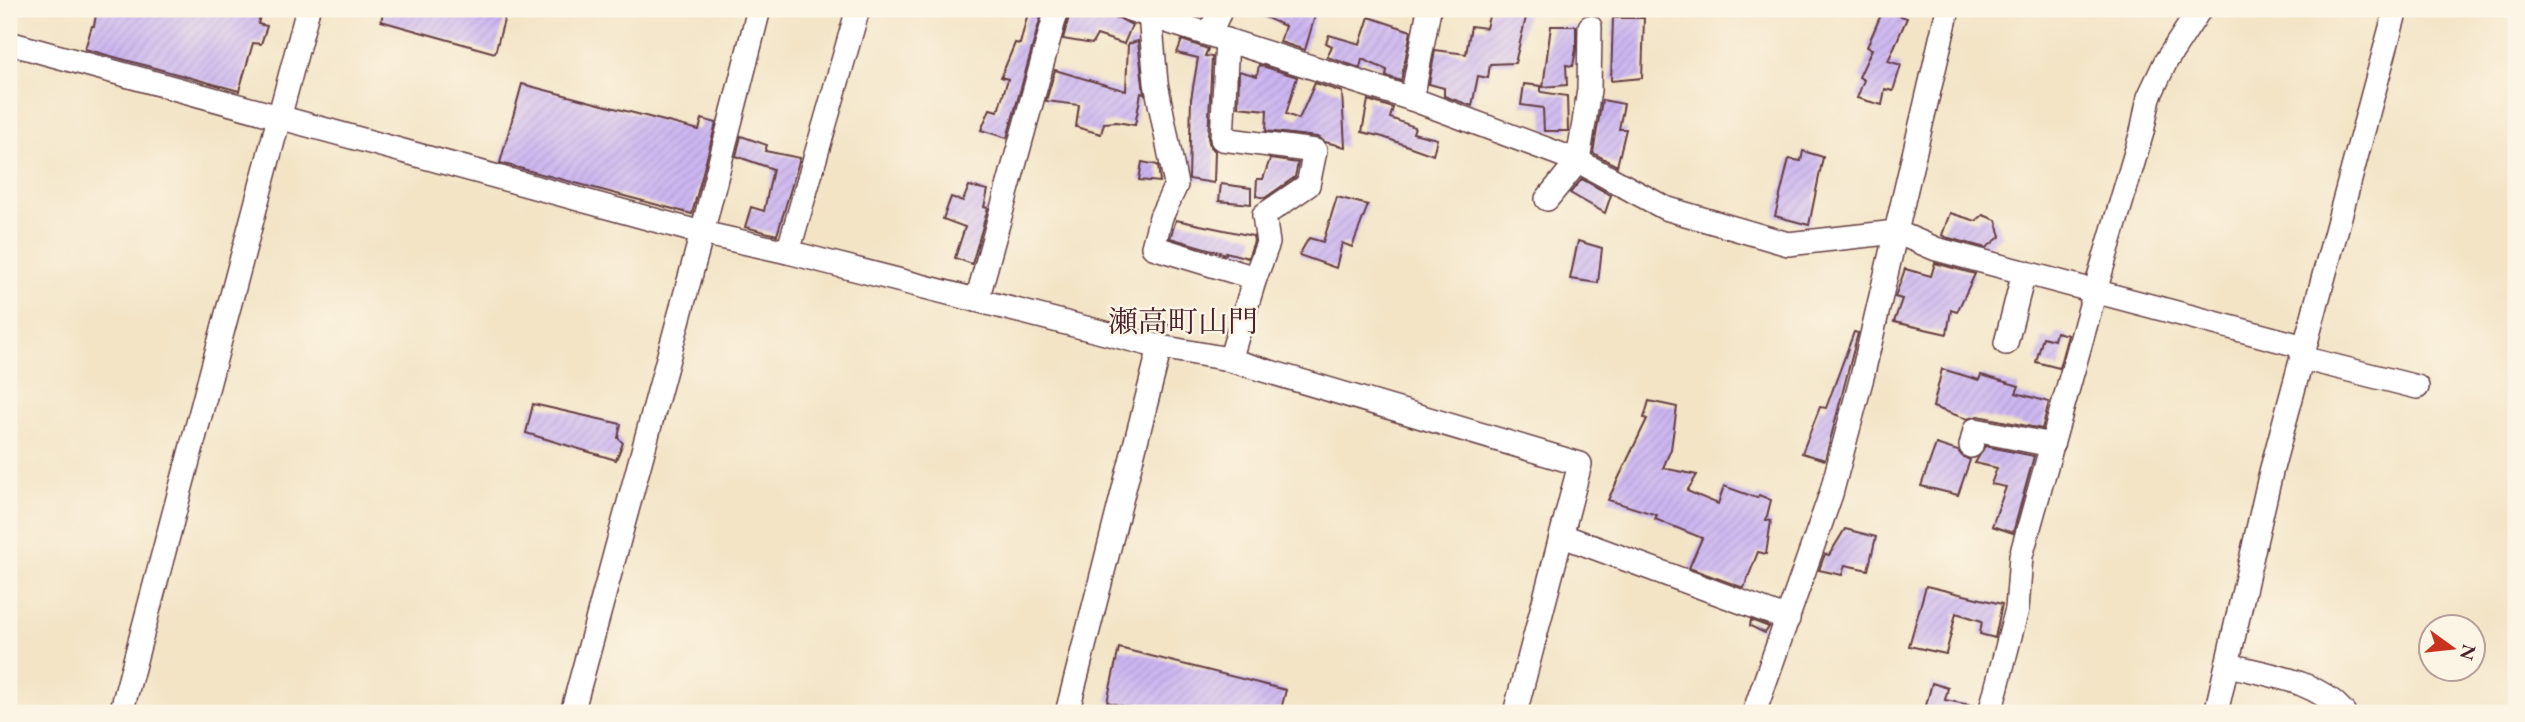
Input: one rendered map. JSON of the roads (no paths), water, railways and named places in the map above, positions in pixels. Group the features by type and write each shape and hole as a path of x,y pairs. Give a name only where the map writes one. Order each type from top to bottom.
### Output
{"street":[{"path":"121,713 308,9"},
{"path":"572,713 702,233 759,9"},
{"path":"788,252 858,9"},
{"path":"977,300 1057,9"},
{"path":"1221,9 1218,37 1222,139 1315,151 1308,185 1264,215 1268,243 1230,360"},
{"path":"1412,99 1429,9"},
{"path":"1754,713 1830,494 1863,373 1948,9"},
{"path":"1990,713 2017,609 2021,556 2142,132 2149,97 2166,61 2200,9"},
{"path":"2216,713 2271,472 2396,9"},
{"path":"1136,11 1412,99 1578,161 1665,208 1788,244 1896,232 1936,249 2095,291 2417,387"},
{"path":"1136,11 1156,83 1176,185 1161,217 1153,247 1255,278"},
{"path":"1547,199 1578,161 1589,90 1590,27"},
{"path":"9,43 702,233 788,252 1160,347 1230,360 1580,464 1515,713"},
{"path":"2006,343 2025,272"},
{"path":"1067,713 1160,347"},
{"path":"1971,446 1975,430 2052,445"},
{"path":"1563,536 1788,619"},
{"path":"2228,665 2311,687 2335,702 2344,713"}],"district":[{"name":"瀬高町山門","path":"1183,322"}]}
